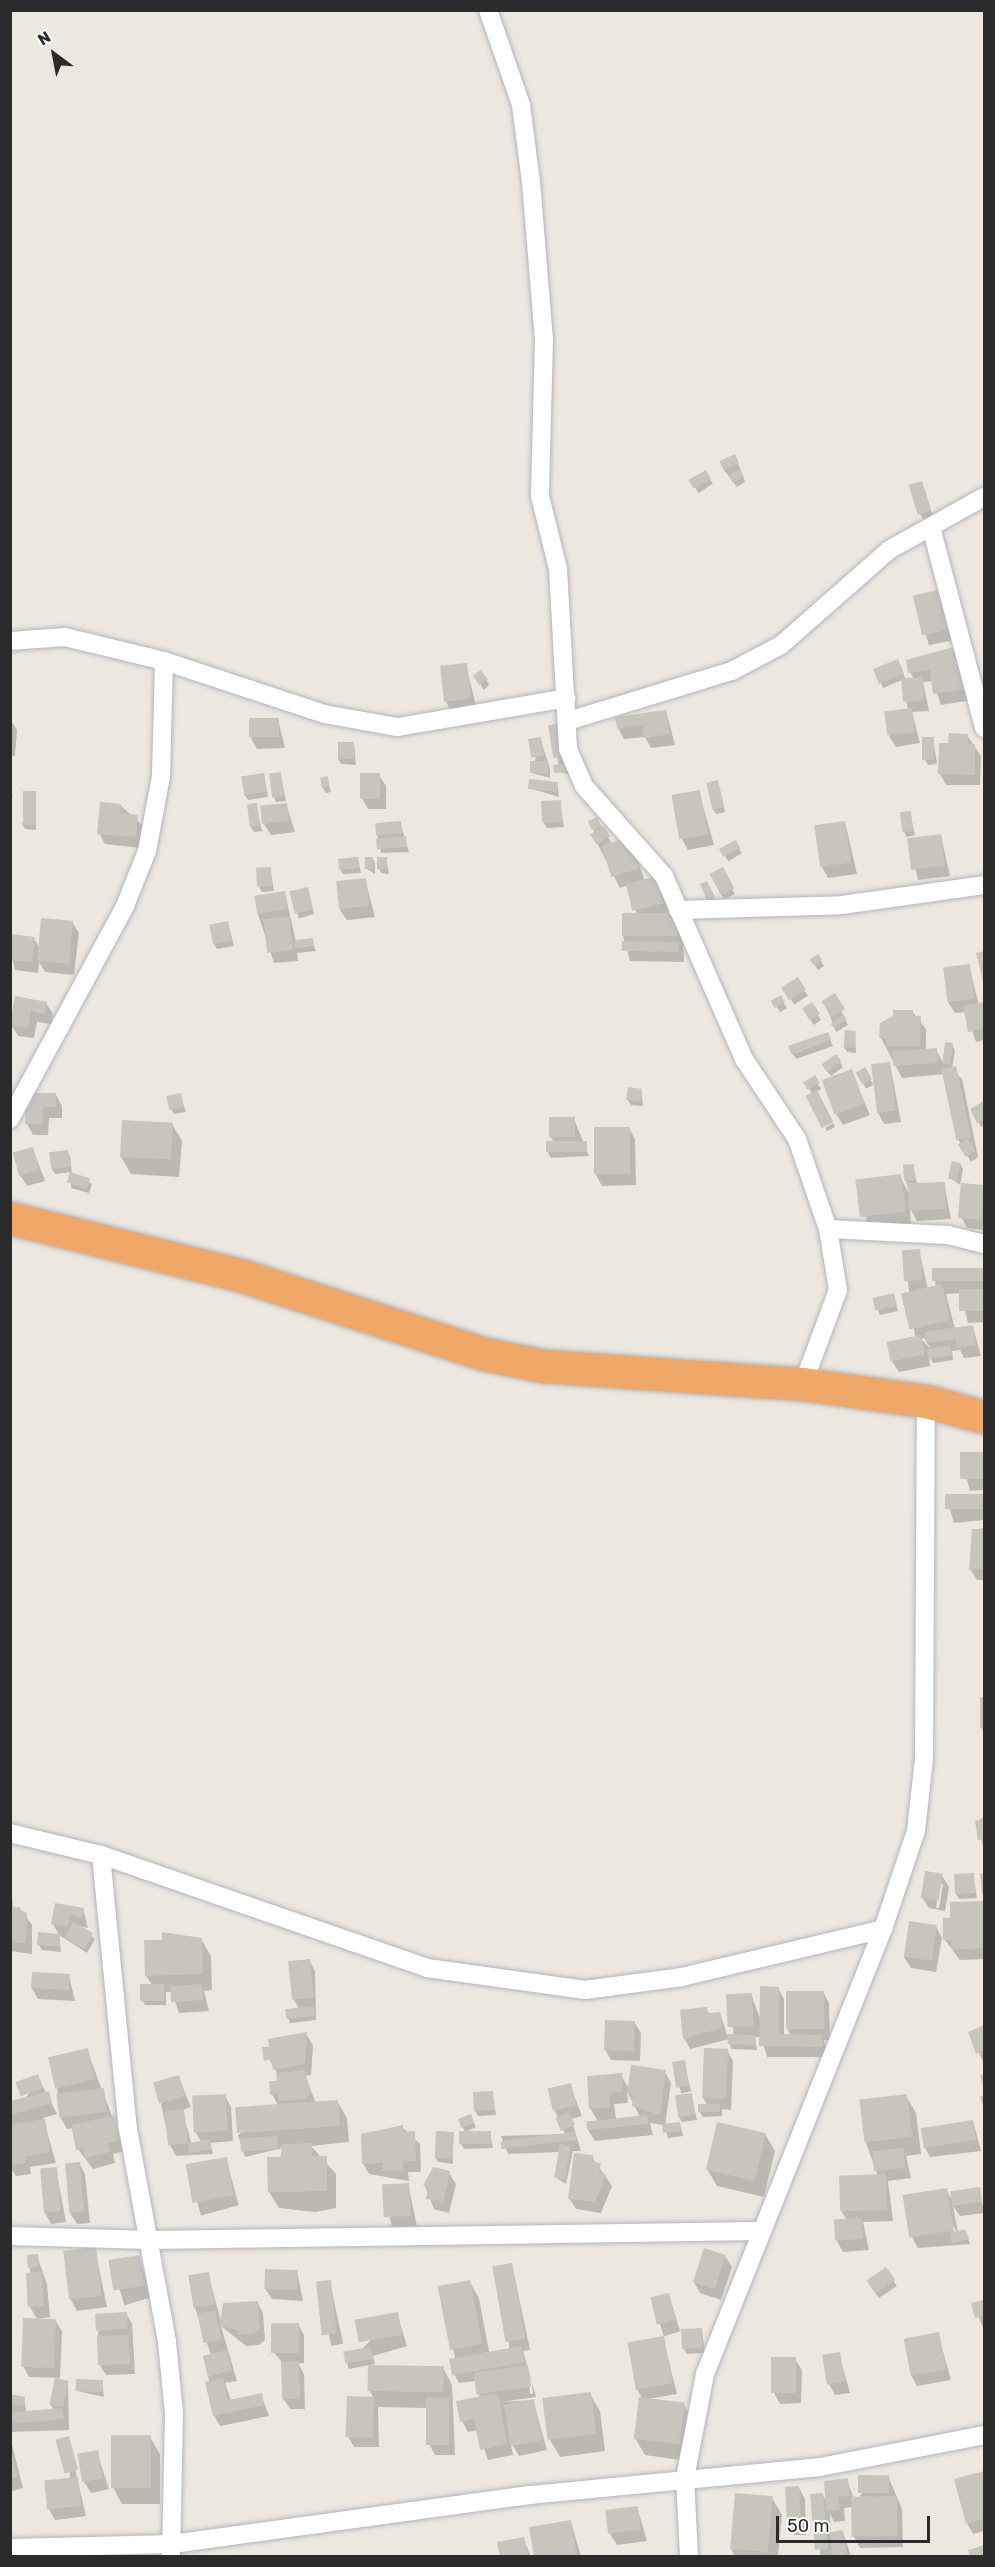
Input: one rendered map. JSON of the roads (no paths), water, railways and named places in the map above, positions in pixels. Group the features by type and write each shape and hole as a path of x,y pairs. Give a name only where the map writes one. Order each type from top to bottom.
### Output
{"highway":[{"path":"10,1218 240,1275 485,1354 544,1366 803,1384 926,1401 984,1417"}],"street":[{"path":"488,10 521,105 531,182 544,339 540,496 558,569 567,698 568,749 584,786 664,876 744,1059 797,1139 828,1229 838,1290 803,1384"},
{"path":"568,721 732,671 781,645 889,550 984,497"},
{"path":"931,527 984,728"},
{"path":"10,641 65,637 164,661 324,714 398,727 567,698"},
{"path":"10,1119 125,906 147,851 161,776 164,661"},
{"path":"678,910 843,905 984,885"},
{"path":"828,1229 948,1235 984,1244"},
{"path":"690,2556 685,2478 705,2374 758,2231 883,1929 916,1831 924,1758 926,1401"},
{"path":"10,1833 101,1855 427,1968 585,1990 682,1977 883,1929"},
{"path":"101,1855 128,2129 150,2240 174,2414 172,2550"},
{"path":"10,2236 150,2240 758,2231"},
{"path":"10,2548 172,2550 685,2478 820,2467 956,2445 984,2435"}]}
